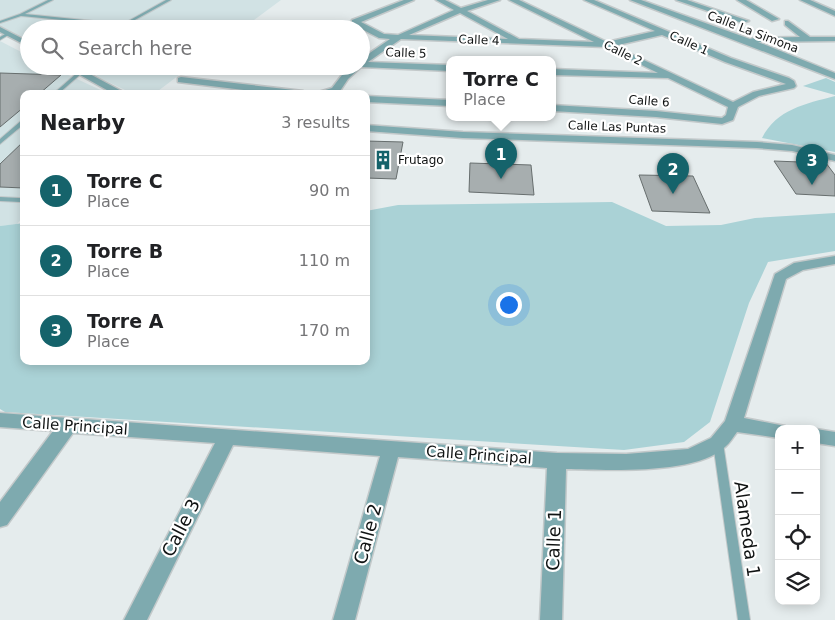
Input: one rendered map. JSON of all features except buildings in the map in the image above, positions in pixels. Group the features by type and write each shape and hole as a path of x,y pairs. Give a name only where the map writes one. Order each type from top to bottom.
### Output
{"street":[{"name":"Calle 4","path":"360,20 410,0"},
{"path":"440,0 520,42"},
{"path":"370,58 399,37 461,11 496,0"},
{"name":"Calle 2","path":"513,0 733,106"},
{"name":"Calle 1","path":"588,0 728,60 786,80 791,84 786,89 756,94 733,106"},
{"name":"Calle La Simona","path":"634,0 745,40 835,76"},
{"path":"680,0 745,21"},
{"path":"740,0 775,19"},
{"path":"804,0 835,14"},
{"path":"788,23 809,40"},
{"path":"0,29 20,40"},
{"name":"Calle 4","path":"370,30 382,36 606,45"},
{"path":"606,45 663,32"},
{"path":"745,40 835,40"},
{"name":"Calle 5","path":"370,64 446,68"},
{"path":"821,70 835,70"},
{"path":"556,72 672,77"},
{"path":"86,75 114,90"},
{"path":"339,90 347,75"},
{"path":"181,80 268,90"},
{"path":"370,99 446,103"},
{"name":"Calle 6","path":"556,108 656,114 722,121 728,120 732,115 733,106"},
{"name":"Calle Las Puntas","path":"370,128 463,135 747,144 792,148 835,158"},
{"name":"Calle Principal","path":"0,420 557,461 626,462 690,457 718,443 733,424 780,277 799,266 835,260"},
{"path":"733,424 775,429"},
{"path":"0,518 68,425"},
{"name":"Calle 3","path":"135,620 228,437"},
{"path":"820,437 835,439"},
{"name":"Calle 2","path":"344,620 391,448"},
{"name":"Calle 1","path":"550,620 557,461"}],"lane":[{"path":"0,22 21,15 51,0"},
{"path":"137,20 169,0"},
{"path":"21,15 65,20"},
{"path":"0,39 8,34"},
{"path":"60,90 77,75"},
{"path":"0,142 20,124"},
{"path":"0,199 20,200"},
{"name":"Alameda 1","path":"718,443 744,620"}],"shaded area":[{"path":"0,0 281,0 254,20 20,20 20,36 0,26"},
{"path":"0,41 20,51 20,75 68,75 100,90 20,90 20,221 17,224 0,226"},
{"path":"96,75 179,75 159,90 125,90"},
{"path":"826,78 835,82 835,95 803,86"},
{"path":"835,96 835,152 762,138 768,128 784,114 803,105"},
{"path":"612,202 666,226 721,225 755,218 835,213 835,251 768,262 749,303 710,422 684,442 624,450 5,412 0,409 0,226 20,224 20,365 370,365 370,210 398,205"}],"place":[{"name":"Frutago","path":"383,160"},
{"name":"Torre C","path":"501,179"},
{"name":"Torre A","path":"812,185"},
{"name":"Torre B","path":"673,194"}]}
